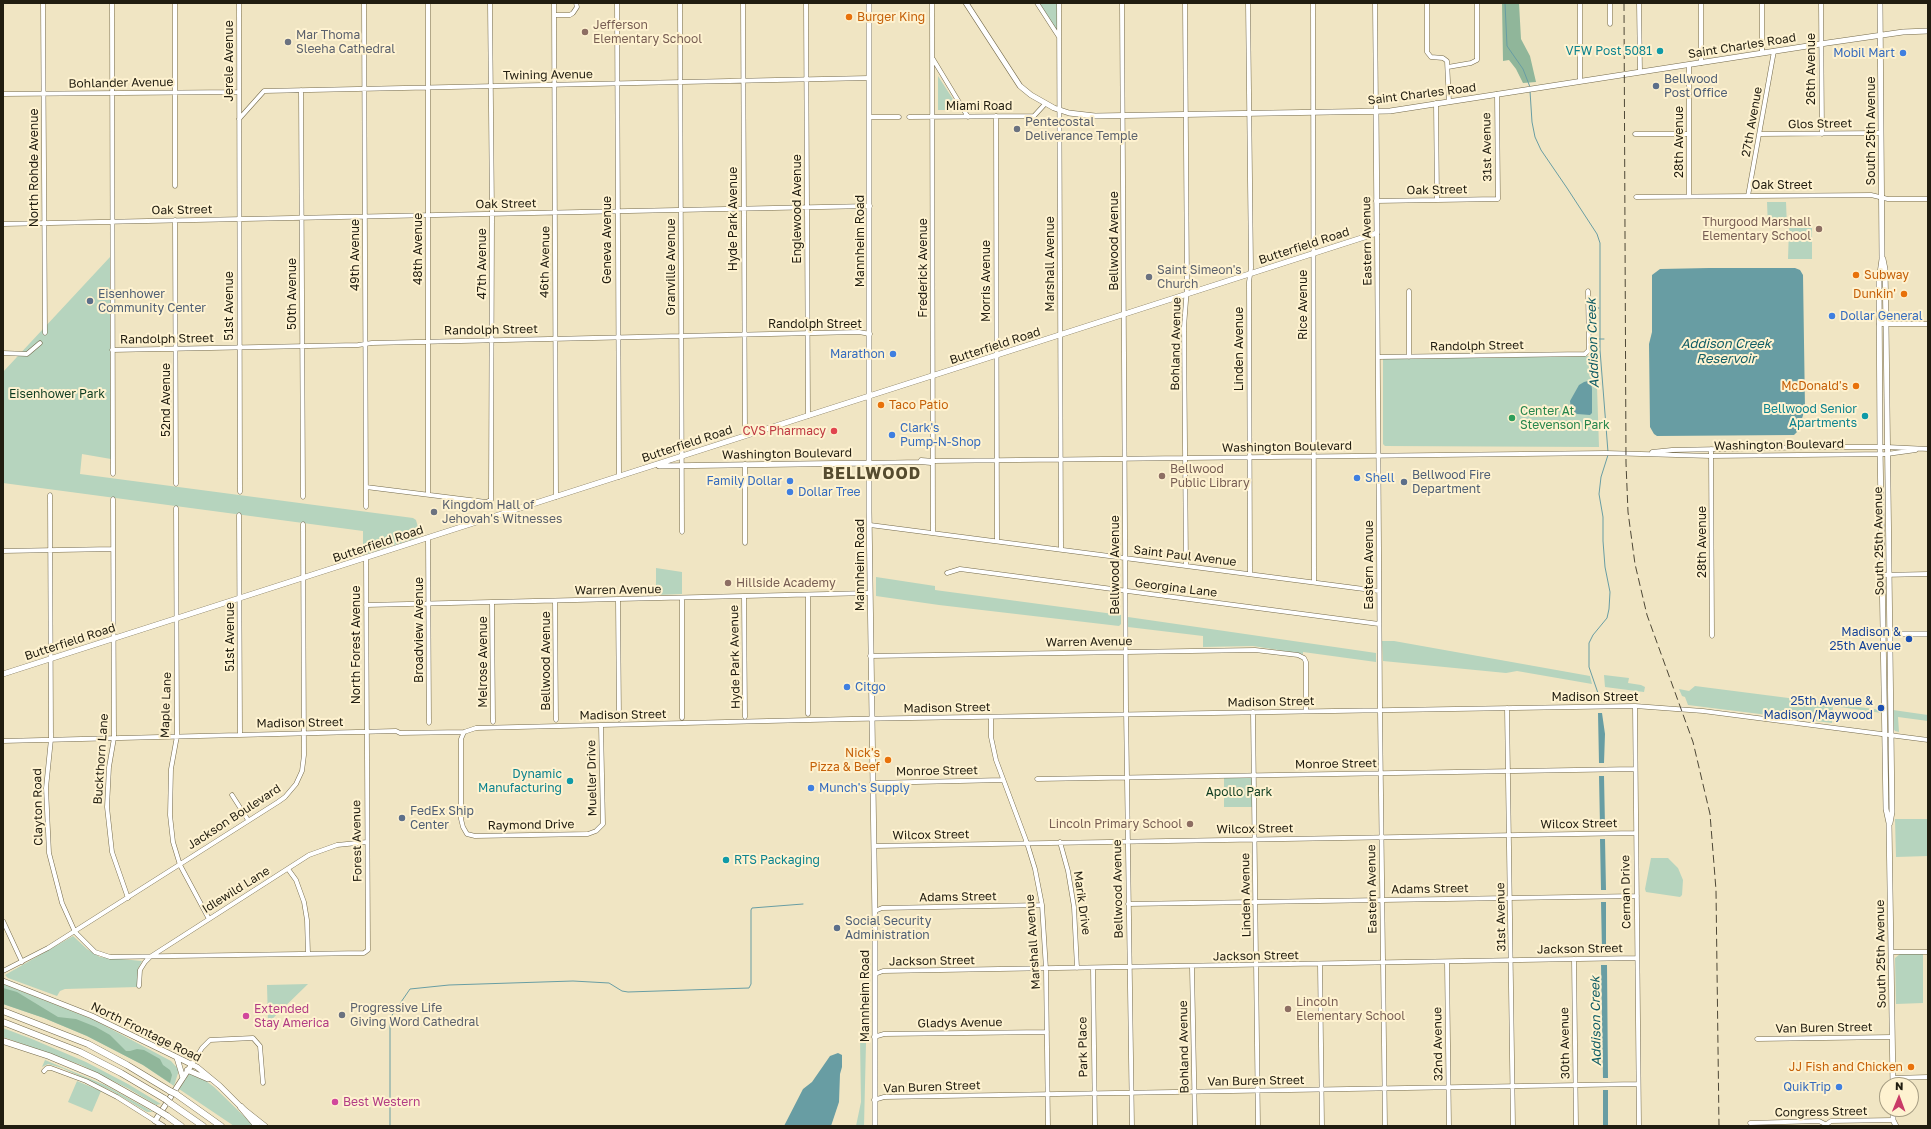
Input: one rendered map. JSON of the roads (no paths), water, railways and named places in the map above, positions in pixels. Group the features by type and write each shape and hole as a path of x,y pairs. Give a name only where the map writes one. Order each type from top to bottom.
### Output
{"highway":[{"path":"3,1011 88,1044 173,1092 221,1126"},
{"path":"3,1022 80,1052 121,1073 167,1101 203,1126"},
{"path":"3,1041 80,1068 116,1086 182,1126"},
{"path":"241,1107 257,1126"}],"main road":[{"name":"Mannheim Road","path":"869,3 870,656 875,911 875,1126"},
{"name":"Saint Charles Road","path":"966,3 1020,86 1045,104 1059,110 1081,115 1186,115 1376,111 1449,102 1880,35 1928,31"},
{"name":"South 25th Avenue","path":"1880,3 1882,198 1882,258 1880,268 1879,324 1880,454 1883,634 1892,812 1889,823 1893,1077"},
{"name":"Eastern Avenue","path":"1376,111 1377,233"},
{"name":"Butterfield Road","path":"3,674 556,498 745,435 870,397 1377,233"},
{"name":"South 25th Avenue","path":"1882,258 1885,269 1887,362 1890,634 1888,734"},
{"path":"1880,362 1887,362"},
{"name":"Washington Boulevard","path":"654,466 869,463"},
{"path":"1883,634 1928,634"},
{"name":"North Frontage Road","path":"3,981 92,1016 192,1064 214,1081 241,1107 265,1126"},
{"path":"177,1058 183,1078"},
{"path":"163,1126 155,1121 192,1064"},
{"path":"187,1070 206,1078 223,1091"},
{"path":"1890,1126 1893,1120"},
{"path":"1893,1120 1896,1126"}],"street":[{"name":"North Rohde Avenue","path":"43,3 45,333"},
{"path":"112,3 111,221 113,474"},
{"path":"175,3 175,186"},
{"name":"Jerele Avenue","path":"239,3 240,119"},
{"name":"49th Avenue","path":"364,3 366,508"},
{"name":"48th Avenue","path":"428,3 428,494"},
{"name":"47th Avenue","path":"428,494 490,501 492,497 490,3"},
{"name":"46th Avenue","path":"554,3 556,213 554,340 556,498"},
{"path":"554,15 570,15 577,7 576,3"},
{"name":"Geneva Avenue","path":"617,3 618,477"},
{"name":"Granville Avenue","path":"680,3 682,532"},
{"name":"Hyde Park Avenue","path":"743,3 745,435"},
{"name":"Frederick Avenue","path":"932,3 934,348 933,533"},
{"path":"1037,3 1059,37"},
{"name":"Marshall Avenue","path":"1059,3 1060,549"},
{"name":"Bellwood Avenue","path":"1122,3 1125,652 1132,1126"},
{"name":"Bohland Avenue","path":"1186,3 1186,295 1184,327 1186,566"},
{"name":"Linden Avenue","path":"1248,3 1250,113 1250,574"},
{"name":"Rice Avenue","path":"1312,3 1314,582"},
{"name":"Eastern Avenue","path":"1375,3 1376,111"},
{"path":"1427,3 1428,54 1433,58 1445,59 1448,67 1449,102"},
{"path":"1448,67 1471,63 1477,60 1477,3"},
{"path":"1580,3 1580,81"},
{"path":"1610,3 1610,24"},
{"path":"1639,3 1640,72"},
{"path":"1701,3 1702,63"},
{"path":"1762,3 1762,53"},
{"name":"26th Avenue","path":"1821,3 1822,134"},
{"name":"Englewood Avenue","path":"806,5 808,416"},
{"name":"27th Avenue","path":"1748,196 1774,51"},
{"path":"933,58 968,117"},
{"name":"28th Avenue","path":"1689,65 1689,196"},
{"name":"Twining Avenue","path":"240,119 264,91 869,78"},
{"name":"50th Avenue","path":"301,90 303,497"},
{"name":"Bohlander Avenue","path":"3,94 239,92"},
{"name":"31st Avenue","path":"1497,94 1498,199"},
{"path":"1436,103 1437,200"},
{"name":"Miami Road","path":"908,117 1034,116 1045,104"},
{"name":"Morris Avenue","path":"996,116 997,541"},
{"path":"870,117 899,117"},
{"name":"51st Avenue","path":"240,119 240,492"},
{"name":"Glos Street","path":"1760,134 1881,133"},
{"path":"1635,134 1689,134"},
{"name":"Oak Street","path":"1636,197 1871,195 1888,199 1928,199"},
{"name":"Oak Street","path":"1376,201 1498,199"},
{"name":"Oak Street","path":"3,224 870,206"},
{"name":"52nd Avenue","path":"175,220 176,484"},
{"name":"Eastern Avenue","path":"1377,233 1380,774 1385,1126"},
{"path":"1409,291 1410,357"},
{"name":"Randolph Street","path":"1378,357 1585,354 1589,350 1588,291"},
{"path":"1879,324 1928,324"},
{"name":"Randolph Street","path":"112,350 859,332 870,334"},
{"path":"3,353 27,354 40,343"},
{"name":"Washington Boulevard","path":"1642,453 1672,450 1711,449 1880,447 1928,450"},
{"name":"28th Avenue","path":"1711,449 1712,636"},
{"name":"Washington Boulevard","path":"869,463 931,463 934,461 1124,458 1606,453 1711,456 1887,454 1916,450"},
{"path":"745,464 745,543"},
{"path":"366,487 428,494"},
{"name":"Clayton Road","path":"50,495 51,739 46,788 49,853 61,899 75,932 89,947 103,956 116,958 364,953 367,951"},
{"name":"Buckthorn Lane","path":"113,500 114,738 109,767 107,807 108,828 115,865 128,898"},
{"name":"Maple Lane","path":"176,508 177,736 171,768 169,803 173,842 180,865 209,919"},
{"name":"51st Avenue","path":"239,515 240,734"},
{"path":"303,524 303,578"},
{"name":"Saint Paul Avenue","path":"870,525 1379,591"},
{"name":"Broadview Avenue","path":"428,538 430,603 429,723"},
{"path":"3,551 113,549"},
{"name":"North Forest Avenue","path":"366,558 366,731"},
{"name":"Georgina Lane","path":"947,573 960,569 1125,592 1379,624"},
{"path":"1882,575 1928,574"},
{"name":"Jackson Boulevard","path":"3,971 75,932 180,865 285,797 296,784 303,763 303,578"},
{"name":"Warren Avenue","path":"366,605 870,593"},
{"path":"808,595 808,714"},
{"name":"Hyde Park Avenue","path":"744,596 745,717"},
{"path":"682,598 682,718"},
{"path":"618,600 619,719"},
{"name":"Bellwood Avenue","path":"555,601 556,720"},
{"name":"Melrose Avenue","path":"492,602 493,722"},
{"name":"Warren Avenue","path":"870,656 1255,650 1298,656 1306,662 1306,711"},
{"name":"Madison Street","path":"3,741 304,732 464,732 476,728 871,719 1634,706 1703,711 1928,740"},
{"name":"Cernan Drive","path":"1634,706 1639,1126"},
{"name":"31st Avenue","path":"1507,708 1507,771 1511,897 1513,1126"},
{"name":"Linden Avenue","path":"1253,712 1258,1126"},
{"name":"Marshall Avenue","path":"991,717 993,748 1003,780 1027,843 1036,875 1042,905 1046,969 1048,1126"},
{"name":"Mueller Drive","path":"599,829 603,820 601,725"},
{"name":"Forest Avenue","path":"366,731 367,951"},
{"name":"Raymond Drive","path":"464,732 460,739 461,819 464,831 475,836 588,834 599,829"},
{"name":"Monroe Street","path":"1037,779 1635,769"},
{"name":"Monroe Street","path":"872,783 1003,780"},
{"path":"232,795 248,820"},
{"name":"Wilcox Street","path":"874,846 1636,833"},
{"name":"Idlewild Lane","path":"139,986 140,970 150,957 309,855 323,849 344,844 367,842"},
{"name":"Marik Drive","path":"1060,842 1068,871 1074,907 1077,968"},
{"path":"288,869 296,880 304,902 307,920 308,954"},
{"name":"Adams Street","path":"1128,904 1636,896"},
{"name":"Adams Street","path":"875,911 882,908 1042,905"},
{"path":"3,921 22,962"},
{"path":"1891,952 1928,952"},
{"name":"Jackson Street","path":"875,974 883,972 909,971 1637,958"},
{"name":"30th Avenue","path":"1574,959 1576,1126"},
{"name":"32nd Avenue","path":"1447,962 1449,1126"},
{"path":"1320,964 1322,1126"},
{"name":"Bohland Avenue","path":"1192,967 1195,1126"},
{"name":"Park Place","path":"1092,968 1095,1126"},
{"name":"Gladys Avenue","path":"874,1037 890,1034 1047,1032"},
{"name":"Van Buren Street","path":"1757,1039 1892,1037"},
{"path":"192,1064 202,1048 210,1040 253,1038 260,1046 263,1083"},
{"path":"44,1071 47,1068 51,1068 86,1081 118,1097 155,1121"},
{"name":"Van Buren Street","path":"874,1100 884,1097 1258,1091 1448,1086 1638,1084"},
{"name":"Congress Street","path":"1750,1123 1819,1122 1824,1125 1831,1121 1893,1120"}],"water":[{"name":"Addison Creek Reservoir","path":"1795,268 1800,270 1803,275 1805,409 1798,431 1794,435 1657,436 1650,427 1649,344 1652,332 1652,275 1660,269"},
{"path":"1588,381 1591,382 1592,389 1592,413 1590,415 1577,414 1571,409 1570,401 1579,385"},
{"path":"1598,713 1602,713 1605,734 1604,763 1599,763"},
{"path":"1599,776 1604,776 1605,826 1600,826"},
{"path":"1600,839 1605,839 1606,890 1601,890"},
{"path":"1601,902 1606,902 1606,952 1602,952"},
{"path":"1601,965 1607,965 1608,1078 1603,1078"},
{"path":"838,1053 842,1055 839,1102 831,1126 784,1126 803,1089 812,1082 830,1056"},
{"path":"1603,1090 1608,1090 1608,1126 1603,1126"}],"waterway":[{"name":"Addison Creek","path":"1505,3 1507,46 1523,69 1530,87"},
{"name":"Addison Creek","path":"1530,91 1532,122 1535,137 1541,150 1597,234 1600,243 1600,350 1608,452"},
{"path":"1592,308 1599,308"},
{"name":"Addison Creek","path":"1594,339 1604,339"},
{"name":"Addison Creek","path":"1600,699 1589,667 1589,643 1593,635 1607,618 1609,609 1610,592 1605,567 1603,517 1599,494 1601,477 1608,455"},
{"path":"390,1126 390,1018 410,989 449,985 573,981 609,983 622,991 628,992 749,988 751,984 752,908 803,904"}],"railway":[{"path":"1624,3 1626,463 1628,512 1635,564 1647,615 1693,742 1710,814 1716,890 1719,1126"}],"place":[{"name":"Burger King","path":"849,17"},
{"name":"Jefferson Elementary School","path":"585,32"},
{"name":"Mar Thoma Sleeha Cathedral","path":"288,42"},
{"name":"VFW Post 5081","path":"1660,51"},
{"name":"Mobil Mart","path":"1903,53"},
{"name":"Bellwood Post Office","path":"1656,86"},
{"name":"Pentecostal Deliverance Temple","path":"1017,129"},
{"name":"Thurgood Marshall Elementary School","path":"1819,229"},
{"name":"Subway","path":"1856,275"},
{"name":"Saint Simeon's Church","path":"1149,277"},
{"name":"Dunkin'","path":"1904,294"},
{"name":"Eisenhower Community Center","path":"90,301"},
{"name":"Dollar General","path":"1832,316"},
{"name":"Marathon","path":"893,354"},
{"name":"McDonald's","path":"1856,386"},
{"name":"Taco Patio","path":"881,405"},
{"name":"Bellwood Senior Apartments","path":"1865,416"},
{"name":"Center At Stevenson Park","path":"1512,418"},
{"name":"CVS Pharmacy","path":"834,431"},
{"name":"Clark's Pump-N-Shop","path":"892,435"},
{"name":"Bellwood Public Library","path":"1162,476"},
{"name":"Shell","path":"1357,478"},
{"name":"Family Dollar","path":"790,481"},
{"name":"Bellwood Fire Department","path":"1404,482"},
{"name":"Dollar Tree","path":"790,492"},
{"name":"Kingdom Hall of Jehovah's Witnesses","path":"434,512"},
{"name":"Hillside Academy","path":"728,583"},
{"name":"Madison & 25th Avenue","path":"1909,639"},
{"name":"Citgo","path":"847,687"},
{"name":"25th Avenue & Madison/Maywood","path":"1881,708"},
{"name":"Nick's Pizza & Beef","path":"888,760"},
{"name":"Dynamic Manufacturing","path":"570,781"},
{"name":"Munch's Supply","path":"811,788"},
{"name":"FedEx Ship Center","path":"402,818"},
{"name":"Lincoln Primary School","path":"1190,824"},
{"name":"RTS Packaging","path":"726,860"},
{"name":"Social Security Administration","path":"837,928"},
{"name":"Lincoln Elementary School","path":"1288,1009"},
{"name":"Progressive Life Giving Word Cathedral","path":"342,1015"},
{"name":"Extended Stay America","path":"246,1016"},
{"name":"JJ Fish and Chicken","path":"1911,1067"},
{"name":"QuikTrip","path":"1839,1087"},
{"name":"Best Western","path":"335,1102"}],"district":[{"name":"BELLWOOD","path":"872,474"}],"park label":[{"name":"Eisenhower Park","path":"57,394"},
{"name":"Apollo Park","path":"1239,792"}]}
